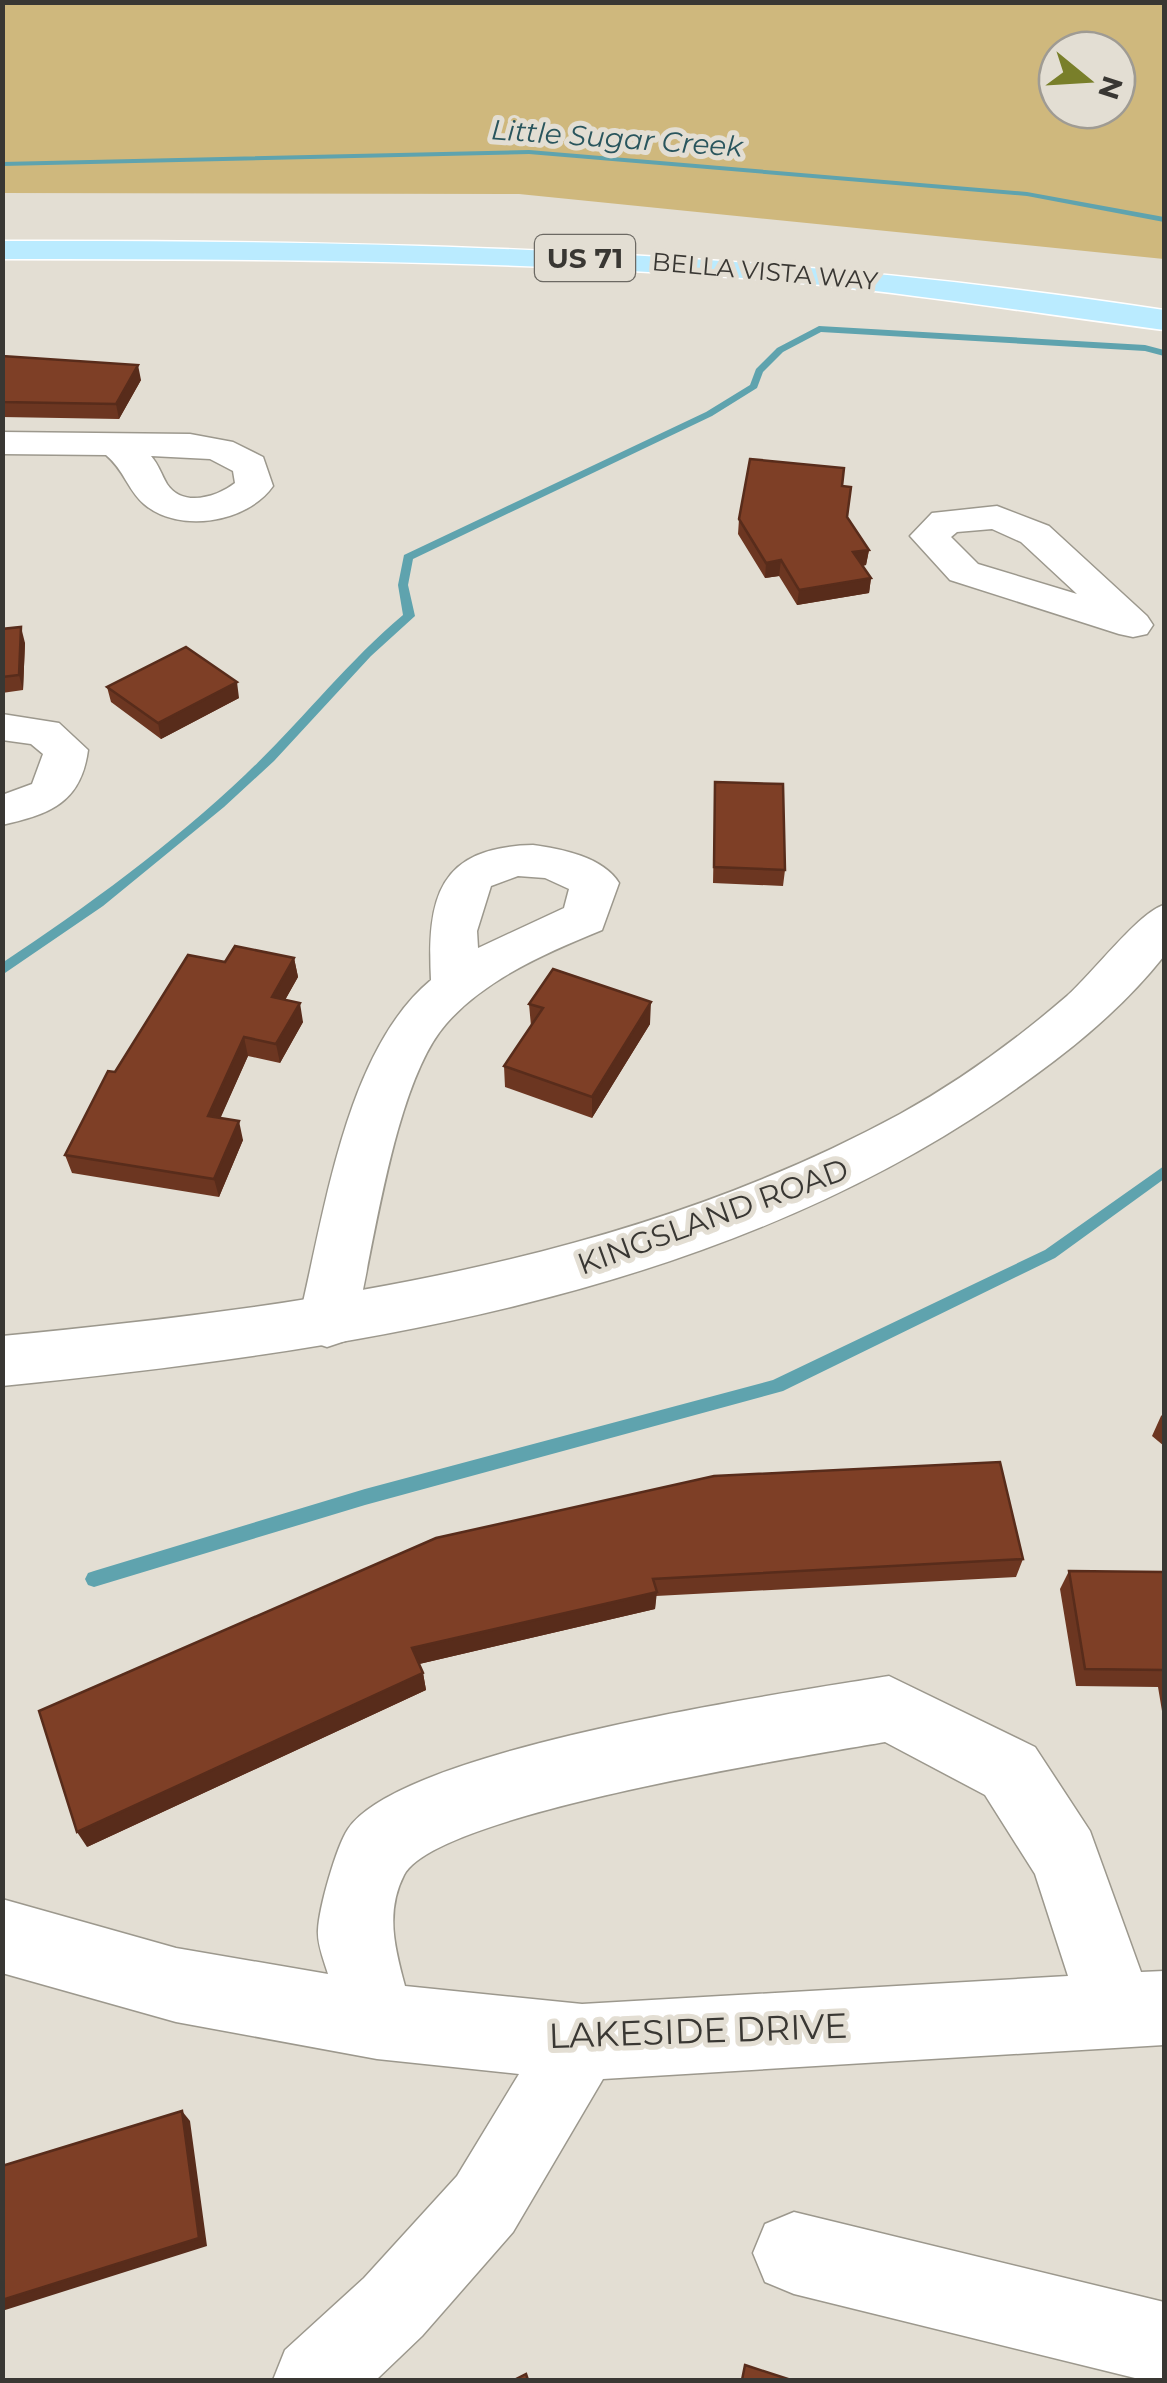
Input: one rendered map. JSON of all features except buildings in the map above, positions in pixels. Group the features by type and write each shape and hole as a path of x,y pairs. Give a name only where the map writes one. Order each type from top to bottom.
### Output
{"main road":[{"name":"BELLA VISTA WAY","path":"2,228 477,231 717,242 978,268 1164,293"},
{"name":"BELLA VISTA WAY","path":"2,250 425,250 666,262 894,282 1164,320"}],"street":[{"path":"2,444 116,446"},
{"path":"2,727 44,732 66,750 63,777 42,802 2,810"},
{"name":"KINGSLAND ROAD","path":"2,1361 327,1322 602,1262 856,1166 978,1094 1087,1010 1164,921"},
{"path":"327,1322 389,1079 426,1013 456,989"},
{"path":"377,2021 354,1932 374,1852 428,1810 667,1746 889,1709 1010,1772 1065,1856 1141,2009"},
{"name":"LAKESIDE DRIVE","path":"2,1936 176,1985 377,2021 582,2042 1141,2009"},
{"path":"315,2380 393,2307 484,2204 582,2042"},
{"path":"794,2253 1164,2344"}],"shaded area":[{"path":"3,2 1164,3 1164,259 519,194 3,193"}],"waterway":[{"name":"Little Sugar Creek","path":"2,164 529,152 1027,194 1164,220"},
{"path":"2,970 98,903 220,805 409,616 403,585 408,557 709,414 754,386 759,371 780,350 819,329 1145,348 1164,353"},
{"path":"94,1579 365,1497 777,1386 1050,1254 1164,1172"}]}
